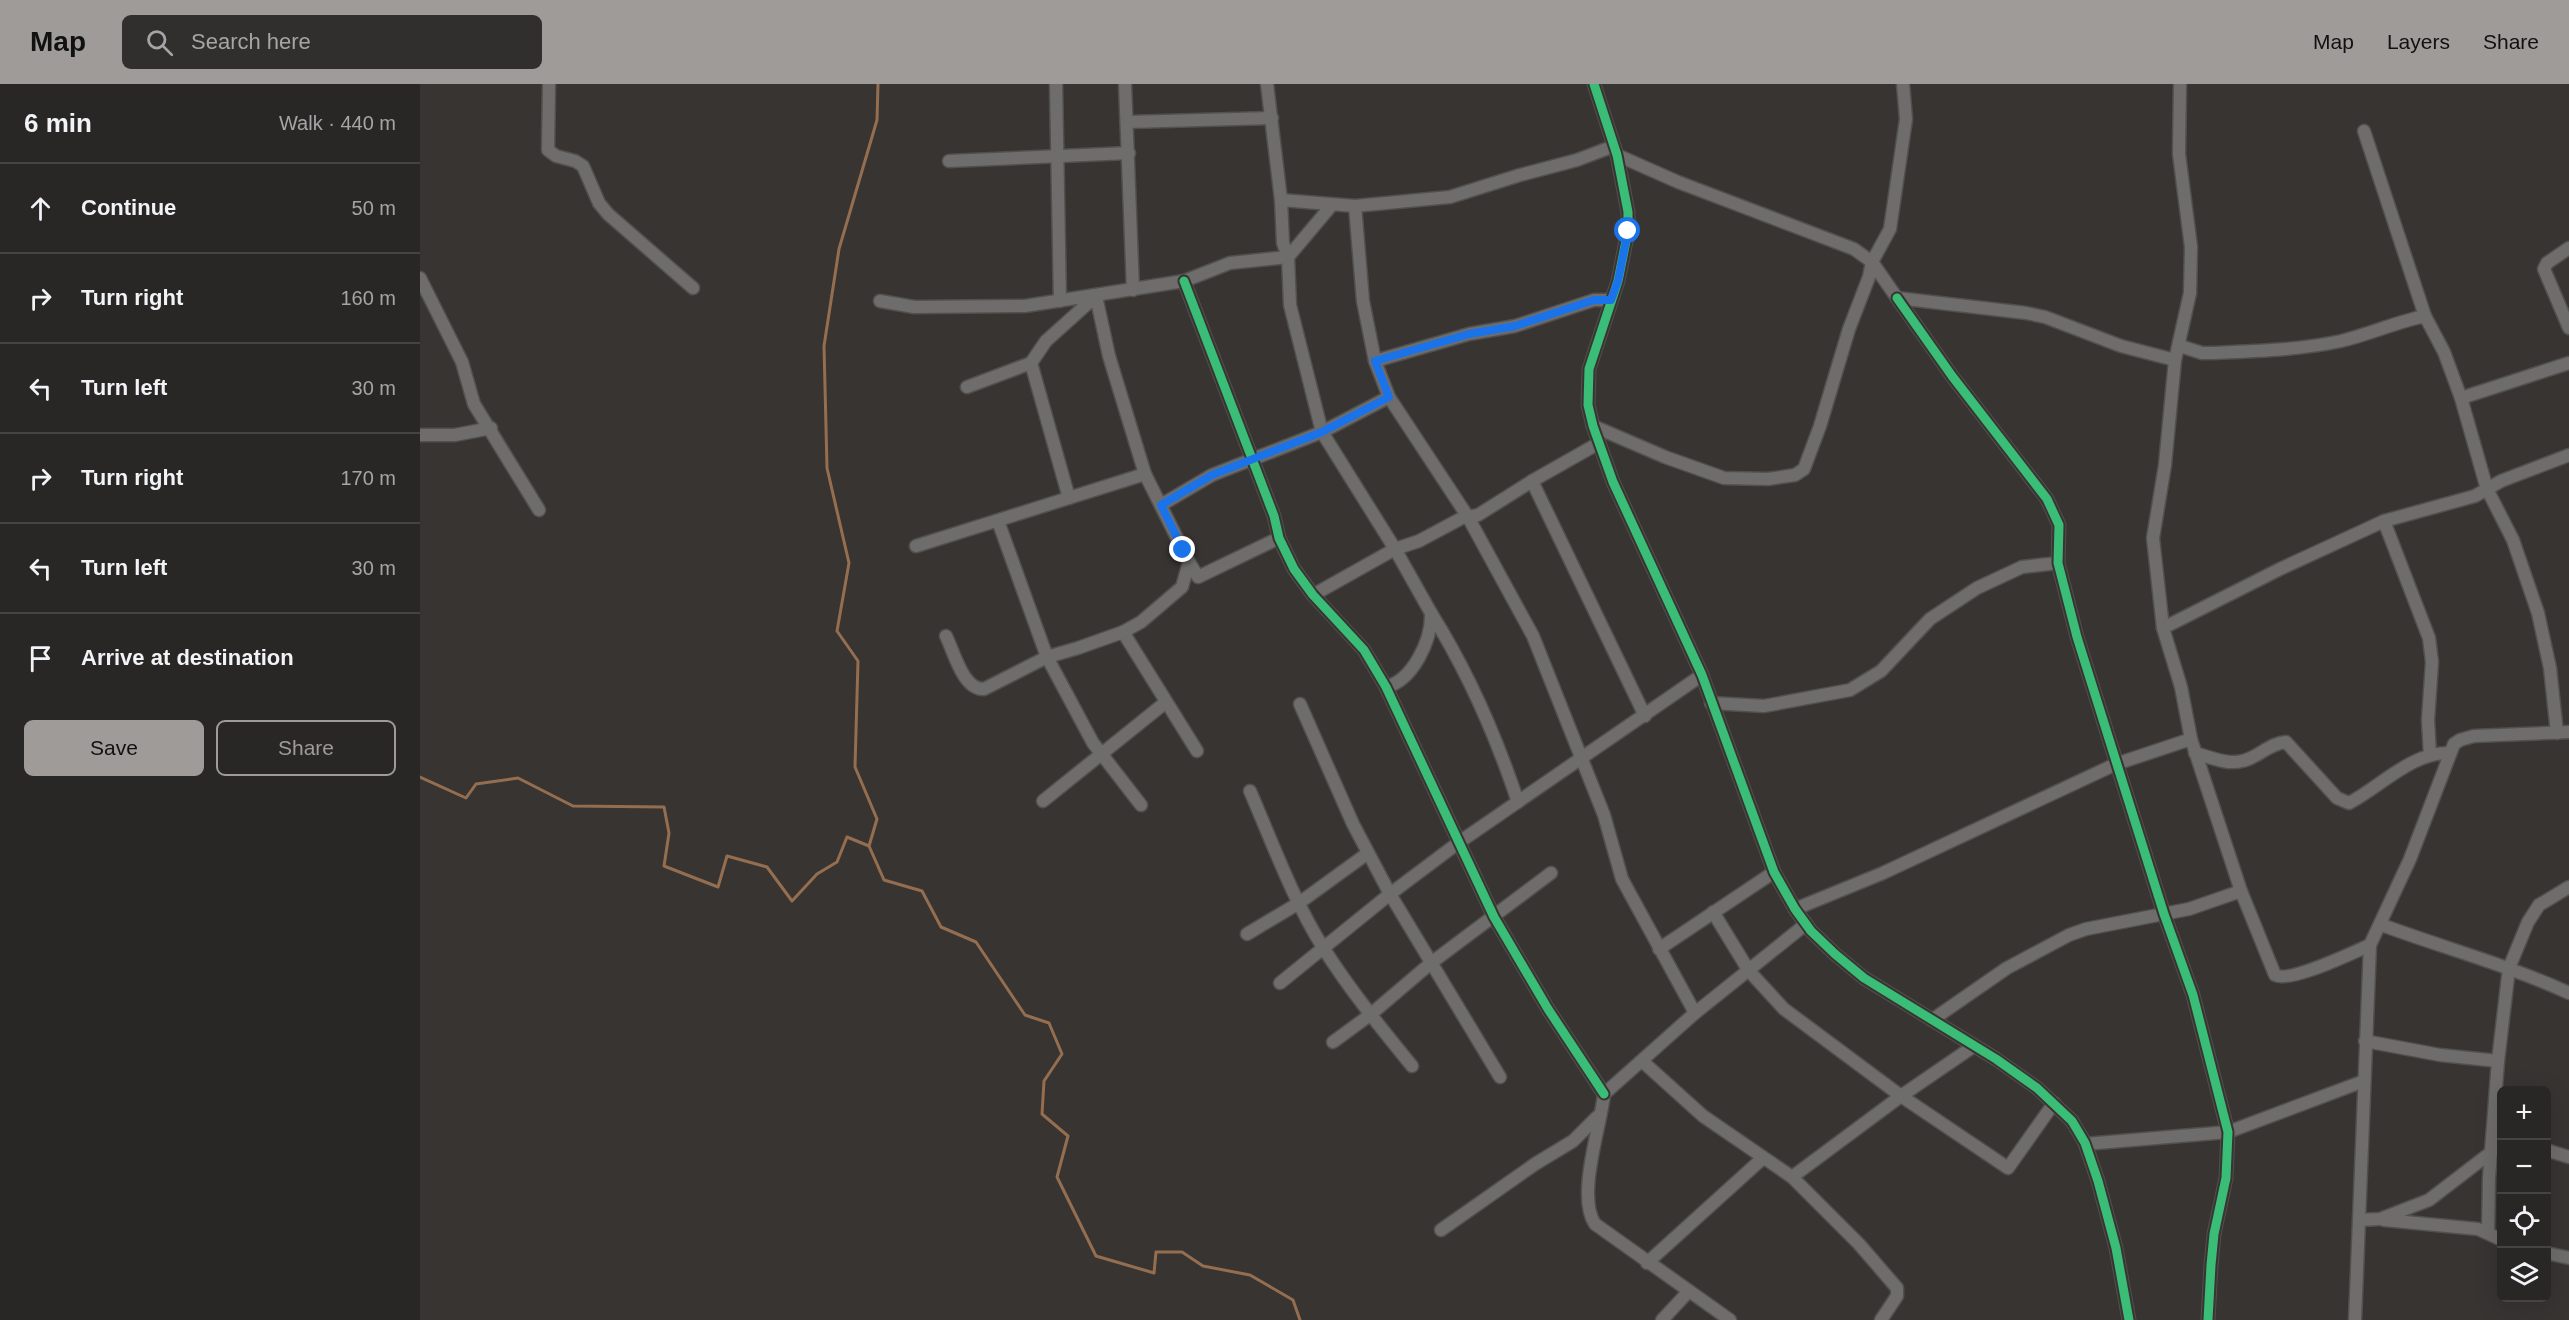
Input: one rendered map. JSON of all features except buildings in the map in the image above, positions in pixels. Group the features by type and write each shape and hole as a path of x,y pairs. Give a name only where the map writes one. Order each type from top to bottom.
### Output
{"street":[{"path":"549,84 549,150 556,156 575,161 583,166 595,196 608,214 693,288"},
{"path":"1056,84 1060,301"},
{"path":"1125,84 1133,291"},
{"path":"1267,84 1281,200 1283,243 1288,257 1290,305 1322,432 1395,549 1472,688 1499,744 1518,802"},
{"path":"1594,84 1616,151 1627,203 1628,231 1618,281 1589,369 1588,405 1612,482 1702,675 1774,872 1806,924 1835,954 1864,978 2037,1088 2072,1121 2085,1144 2098,1181 2116,1248 2129,1320"},
{"path":"1593,426 1675,461 1724,478 1768,479 1800,474 1808,461 1872,262 1890,229 1906,119 1903,84"},
{"path":"2181,84 2179,154 2192,269 2190,293 2180,346 2175,360 2165,465 2153,538 2163,628 2181,687 2195,753 2241,891 2272,970 2277,977 2300,973 2370,945"},
{"path":"1128,122 1272,118"},
{"path":"2355,1320 2370,945 2382,925 2410,859 2450,753 2460,740 2474,736 2563,733 2538,613 2513,540 2487,489 2461,398 2436,332 2425,316 2364,131"},
{"path":"1281,200 1331,206 1355,206 1450,197 1520,175 1616,151 1678,182 1843,243 1865,255 1872,262 1952,376 2048,499 2059,525 2058,563 2077,638 2115,764 2193,994 2228,1132 2226,1178 2211,1265 2208,1320"},
{"path":"949,161 1129,153"},
{"path":"880,301 914,307 1025,306 1133,291 1184,281 1237,261 1288,257 1331,206"},
{"path":"1355,206 1360,279 1375,361 1389,397 1468,517 1533,636 1604,815 1622,879 1695,1013"},
{"path":"2569,248 2547,263 2544,269 2569,328"},
{"path":"420,278 462,362 474,404 491,428 539,510"},
{"path":"1184,281 1274,516 1279,538 1294,569 1313,595 1364,650 1386,687 1494,917 1548,1009 1604,1094 1592,1151 1590,1211 1596,1224 1647,1263 1730,1320"},
{"path":"967,387 1031,363 1046,341 1096,296"},
{"path":"1096,296 1109,356 1145,474 1198,577 1279,538"},
{"path":"1897,298 2045,317 2121,346 2175,360"},
{"path":"1375,361 1469,334 1515,326 1594,300 1611,300"},
{"path":"2180,346 2202,353 2309,346 2342,341 2425,316"},
{"path":"1031,363 1069,498"},
{"path":"2461,398 2569,363"},
{"path":"1161,505 1212,475 1322,432 1389,397"},
{"path":"420,435 455,435 491,428"},
{"path":"1313,595 1395,549 1468,517 1478,515 1599,443"},
{"path":"2163,628 2280,569 2384,521 2475,496 2523,471 2569,455"},
{"path":"915,546 1145,474"},
{"path":"1532,481 1646,716"},
{"path":"998,521 1047,657 1099,753 1141,806"},
{"path":"2384,521 2429,638 2432,662 2428,720 2430,755"},
{"path":"946,636 973,688 990,687 1047,657 1123,632 1141,622 1182,587 1189,562"},
{"path":"1712,703 1764,706 1850,690 1881,671 1930,619 1968,593 2022,567 2058,563"},
{"path":"1386,687 1402,680 1414,666 1425,642 1431,613"},
{"path":"1123,632 1197,751"},
{"path":"1280,983 1390,894 1458,843 1582,757 1646,716 1702,675"},
{"path":"1044,801 1099,753 1166,702"},
{"path":"1300,704 1368,853 1390,894 1500,1077"},
{"path":"1795,909 1883,873 2115,764 2191,739"},
{"path":"2195,753 2221,760 2241,762 2277,744 2286,742 2345,804 2352,802 2415,762 2430,755 2450,753"},
{"path":"1250,791 1299,903 1323,948 1370,1015 1412,1066"},
{"path":"1247,934 1299,903 1368,853"},
{"path":"1659,949 1774,872"},
{"path":"1333,1042 1370,1015 1431,963 1551,873"},
{"path":"2497,1140 2498,1061 2509,968 2528,922 2540,905 2569,888"},
{"path":"1932,1020 2007,968 2068,935 2086,929 2189,909 2241,891"},
{"path":"1713,912 1749,972 1784,1009 1901,1096 2008,1168 2054,1103"},
{"path":"1604,1094 1695,1013 1806,924"},
{"path":"2382,925 2447,949 2509,968 2569,993"},
{"path":"2365,1041 2440,1055 2498,1061"},
{"path":"1792,1177 1901,1096 1974,1046"},
{"path":"1642,1061 1702,1116 1792,1177 1859,1244 1897,1288 1897,1296 1881,1320"},
{"path":"2085,1144 2228,1132 2364,1081"},
{"path":"1441,1230 1535,1164 1573,1142 1602,1112"},
{"path":"2380,1219 2429,1200 2497,1147"},
{"path":"2488,1233 2497,1147"},
{"path":"2551,1151 2569,1157"},
{"path":"1647,1263 1762,1158"},
{"path":"2359,1220 2380,1219 2472,1228 2497,1238"},
{"path":"2551,1254 2569,1258"},
{"path":"1662,1320 1689,1291"}],"waterway":[{"path":"869,846 877,819 855,767 858,661 837,631 849,563 827,468 824,346 839,249 877,120 878,84"},
{"path":"420,777 466,798 476,784 518,778 573,806 664,807 669,833 664,866 718,887 727,856 767,867 792,901 817,874 837,862 847,837 869,846 884,880 922,891 941,927 976,942 1025,1015 1049,1023 1062,1054 1044,1081 1042,1114 1068,1136 1057,1177 1096,1256 1154,1273 1156,1252 1182,1252 1203,1266 1250,1275 1293,1300 1300,1320"}],"cycle path":[{"path":"1594,84 1617,155 1628,212 1628,231 1618,281 1589,369 1588,405 1613,482 1702,675 1774,872 1795,909 1811,931 1835,954 1864,978 1996,1059 2037,1088 2072,1121 2085,1143 2098,1181 2116,1248 2129,1320"},
{"path":"1184,281 1274,516 1279,538 1294,569 1313,595 1364,650 1386,687 1494,917 1548,1009 1604,1094"},
{"path":"1897,298 1952,376 2047,499 2059,525 2058,563 2077,637 2164,914 2193,995 2228,1132 2226,1178 2214,1234 2208,1320"}],"route":[{"path":"1183,550 1161,505 1212,475 1322,432 1389,397 1375,361 1469,334 1515,326 1594,300 1611,300 1626,252 1628,231"}]}
